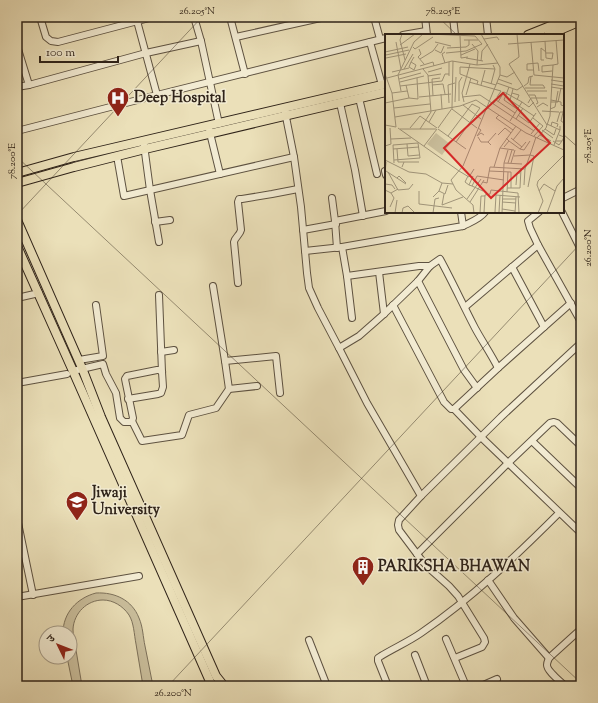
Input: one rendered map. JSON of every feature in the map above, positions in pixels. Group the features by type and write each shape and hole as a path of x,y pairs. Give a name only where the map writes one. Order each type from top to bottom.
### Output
{"main road":[{"path":"530,34 573,17"},
{"path":"550,34 581,21"},
{"path":"209,130 219,124 340,103 359,98 385,87"},
{"path":"17,173 61,161 144,145 209,130 385,87"},
{"path":"17,183 117,156 144,145"},
{"path":"61,161 63,170"},
{"path":"17,220 79,360 101,417 216,676 224,686"},
{"path":"17,246 70,372 212,686"}],"street":[{"path":"40,17 46,37 51,42 58,42 153,17"},
{"path":"194,17 201,41 219,124"},
{"path":"230,17 245,74"},
{"path":"236,38 324,17"},
{"path":"17,131 383,39 374,17"},
{"path":"416,34 427,33 424,17"},
{"path":"453,17 455,34"},
{"path":"486,17 488,34"},
{"path":"137,21 156,95"},
{"path":"17,87 146,53 201,41"},
{"path":"370,42 385,87"},
{"path":"17,46 29,85"},
{"path":"359,98 377,174"},
{"path":"340,103 355,170 363,216"},
{"path":"285,112 294,157 301,207 309,288 367,403 421,496"},
{"path":"209,130 220,174"},
{"path":"144,145 158,242"},
{"path":"117,156 124,196 294,157"},
{"path":"564,197 581,188"},
{"path":"238,283 234,242 241,230 239,199 298,189"},
{"path":"332,198 339,247 347,276 352,318"},
{"path":"303,230 385,211"},
{"path":"461,213 463,226"},
{"path":"306,251 339,247 463,226 476,220 484,213"},
{"path":"538,213 528,221 530,228 581,322"},
{"path":"562,213 581,250"},
{"path":"155,222 170,220"},
{"path":"465,307 538,245"},
{"path":"339,348 359,336 384,314 418,281 430,266 440,259 475,328 498,368"},
{"path":"347,276 419,266 430,266"},
{"path":"512,267 544,327"},
{"path":"379,272 384,314"},
{"path":"418,281 464,370 477,388"},
{"path":"162,372 157,370 127,376 125,379 133,418 132,421 142,441 182,435 189,415 216,408 229,390 213,286"},
{"path":"17,298 38,293"},
{"path":"128,398 158,394 161,393 163,387 159,295"},
{"path":"454,409 571,303"},
{"path":"96,305 103,364 106,374 116,393 120,418 124,422 132,421"},
{"path":"393,305 444,402 451,409 454,409 481,438 581,533"},
{"path":"455,658 482,647 485,642 484,638 458,596 431,570 399,530 399,520 421,496 501,417 581,343"},
{"path":"161,352 174,350"},
{"path":"79,360 103,356"},
{"path":"225,361 276,356 280,393"},
{"path":"17,383 103,364"},
{"path":"229,390 257,386"},
{"path":"417,554 550,423 554,422 562,426 581,444"},
{"path":"532,441 581,488"},
{"path":"388,686 378,658 421,633 461,603 517,554 560,513"},
{"path":"17,518 33,595"},
{"path":"17,597 139,576"},
{"path":"488,580 514,618 550,658"},
{"path":"564,686 549,670 547,662 581,629"},
{"path":"446,639 466,686"},
{"path":"308,640 327,686"},
{"path":"414,654 427,686"},
{"path":"481,686 497,679"}],"shaded area":[{"path":"96,593 110,594 122,598 132,606 141,625 153,686 143,686 132,622 129,615 118,604 103,600 92,602 82,608 74,625 64,625 65,619 72,607 89,595"},
{"path":"78,662 82,686 73,686 69,665 78,665"}],"place":[{"name":"Deep Hospital","path":"118,118"},
{"name":"Jiwaji University","path":"77,522"},
{"name":"PARIKSHA BHAWAN","path":"363,586"}]}
